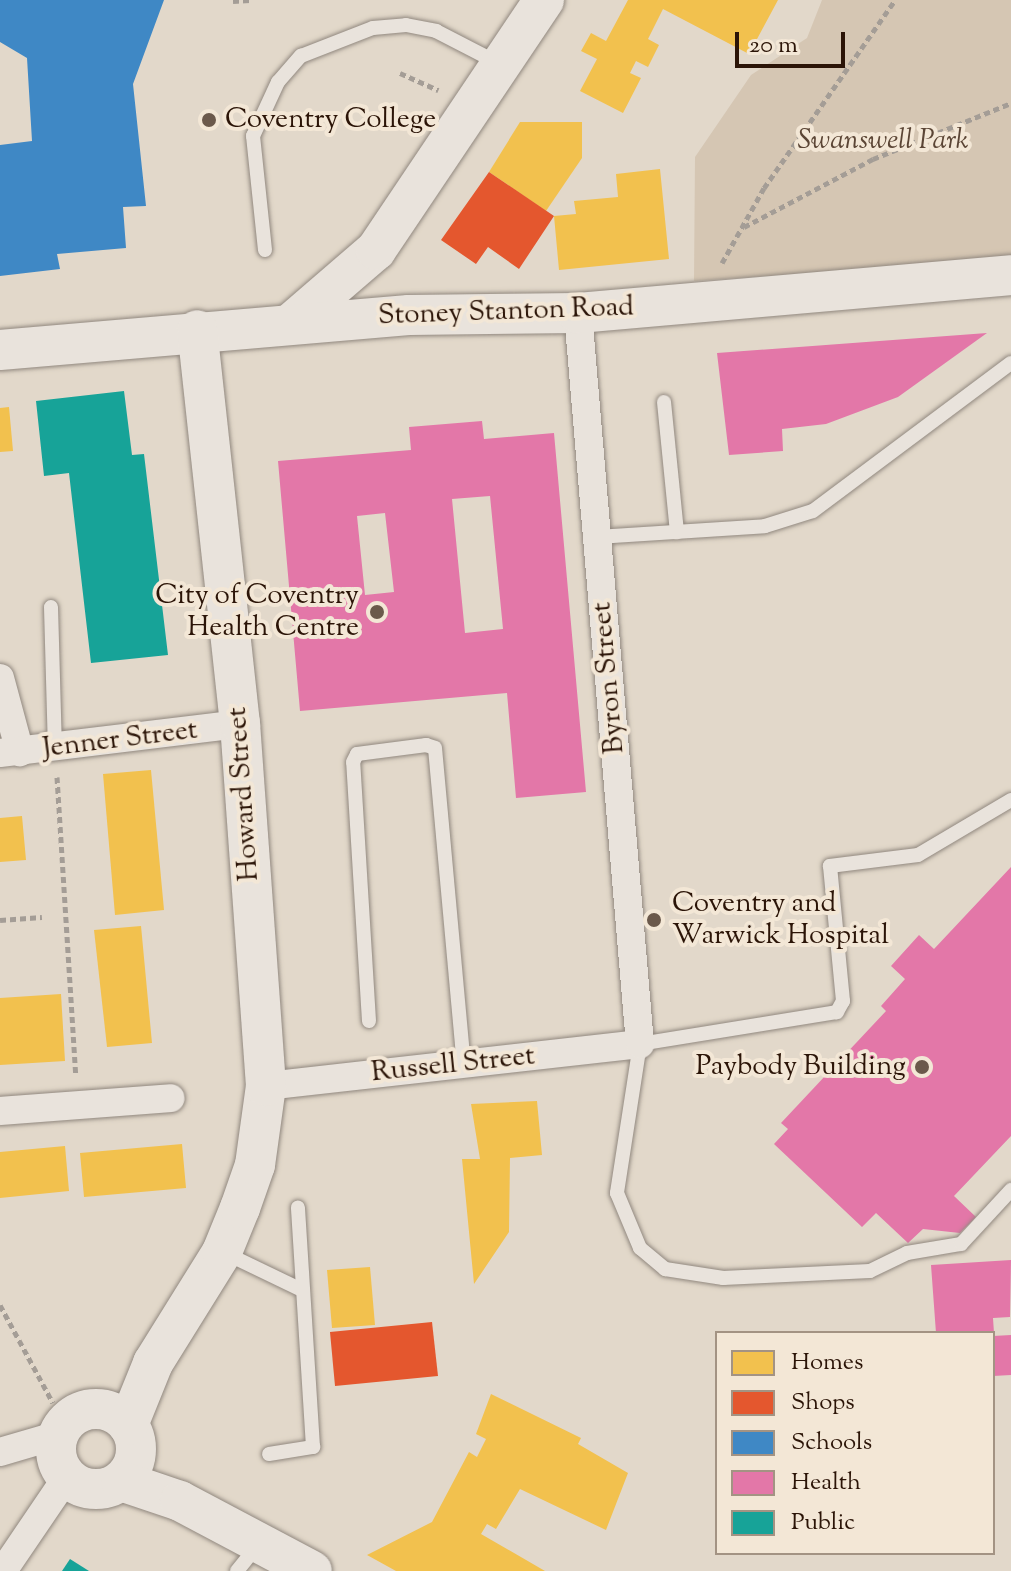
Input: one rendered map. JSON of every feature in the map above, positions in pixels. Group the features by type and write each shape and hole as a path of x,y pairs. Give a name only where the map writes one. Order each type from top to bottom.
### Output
{"main road":[{"path":"290,324 376,250 544,0"},
{"path":"376,250 369,293 383,311 409,315"},
{"name":"Stoney Stanton Road","path":"0,350 197,330 409,315 578,313 1011,275"},
{"name":"Howard Street","path":"122,1442 153,1363 222,1252 255,1165 266,1086 240,724 197,330"},
{"path":"122,1442 96,1489 67,1477 57,1455 61,1430 122,1442 180,1501 248,1557 312,1571"}],"street":[{"name":"Byron Street","path":"578,313 640,1044"},
{"path":"0,678 10,752"},
{"name":"Jenner Street","path":"10,752 55,750 240,724"},
{"name":"Russell Street","path":"266,1086 640,1044"},
{"path":"0,1111 171,1098"},
{"path":"0,1452 61,1430"},
{"path":"3,1571 67,1477"}],"lane":[{"path":"265,250 253,136 278,82 301,56 373,28 406,25 436,31 500,64"},
{"path":"597,537 765,526 813,511 1011,363"},
{"path":"664,402 677,532"},
{"path":"51,607 55,750"},
{"path":"369,1021 358,850 357,754 426,745 435,748 464,1064"},
{"path":"1011,800 918,855 830,866 843,1001 837,1012 640,1044 617,1193 640,1248 665,1269 723,1278 870,1271 907,1253 970,1239 1011,1190"},
{"path":"269,1454 313,1447 298,1207"},
{"path":"222,1252 302,1290"}],"path":[{"path":"233,1 250,0"},
{"path":"703,301 743,228 895,0"},
{"path":"743,228 873,159 1011,103"},
{"path":"55,750 78,1104"},
{"path":"0,920 42,917"},
{"path":"0,1305 61,1430"}],"green space":[{"name":"Swanswell Park","path":"822,0 1011,0 1011,260 694,281 695,157 751,75 807,38"}],"building: Homes":[{"path":"628,0 778,0 749,54 663,9 648,39 659,45 648,67 636,61 630,73 641,78 623,113 580,91 597,59 581,51 591,33 606,41"},
{"path":"520,122 582,122 582,158 546,211 489,172"},
{"path":"660,169 669,259 559,270 554,216 576,214 574,201 618,197 616,174"},
{"path":"9,407 13,451 0,452 0,408"},
{"path":"151,770 164,910 115,915 103,774"},
{"path":"22,816 26,860 0,862 0,818"},
{"path":"141,926 152,1043 107,1047 94,930"},
{"path":"61,994 65,1061 0,1065 0,998"},
{"path":"537,1101 542,1155 510,1158 509,1232 474,1284 462,1159 480,1159 471,1104"},
{"path":"182,1144 186,1188 84,1197 80,1153"},
{"path":"65,1146 69,1191 0,1198 0,1152"},
{"path":"370,1267 375,1325 332,1328 327,1270"},
{"path":"491,1394 581,1438 578,1444 628,1473 606,1530 520,1489 496,1529 487,1524 481,1534 545,1571 396,1571 367,1555 432,1522 469,1452 477,1457 486,1439 476,1434"}],"building: Shops":[{"path":"489,172 554,216 519,269 488,247 476,264 441,240"},
{"path":"432,1322 438,1376 335,1386 330,1332"}],"building: Schools":[{"path":"0,0 164,0 133,84 146,206 123,207 126,248 57,254 60,269 0,276 0,145 32,141 27,58 0,42"}],"building: Health":[{"path":"987,333 898,397 826,424 782,429 783,451 729,455 717,353"},
{"name":"City of Coventry Health Centre","path":"482,421 484,439 554,433 586,792 516,798 507,693 300,711 278,461 411,450 409,427","holes":["490,496 503,629 465,633 452,499","385,513 394,592 365,595 357,516"]},
{"name":"Paybody Building","path":"1011,867 1011,1136 954,1196 976,1217 960,1233 923,1229 908,1243 876,1213 862,1227 774,1144 788,1129 781,1123 886,1011 881,1006 905,979 891,966 919,935 934,949"},
{"path":"1011,1260 1010,1317 993,1318 994,1331 936,1331 931,1265"},
{"path":"1011,1335 1011,1375 995,1376 995,1336"}],"building: Public":[{"path":"124,391 132,455 144,454 168,655 91,663 69,473 44,476 36,401"},
{"path":"70,1559 89,1571 62,1571"}],"place":[{"name":"Coventry College","path":"209,120"},
{"name":"City of Coventry Health Centre","path":"377,612"},
{"name":"Coventry and Warwick Hospital","path":"654,920"},
{"name":"Paybody Building","path":"922,1067"}]}
